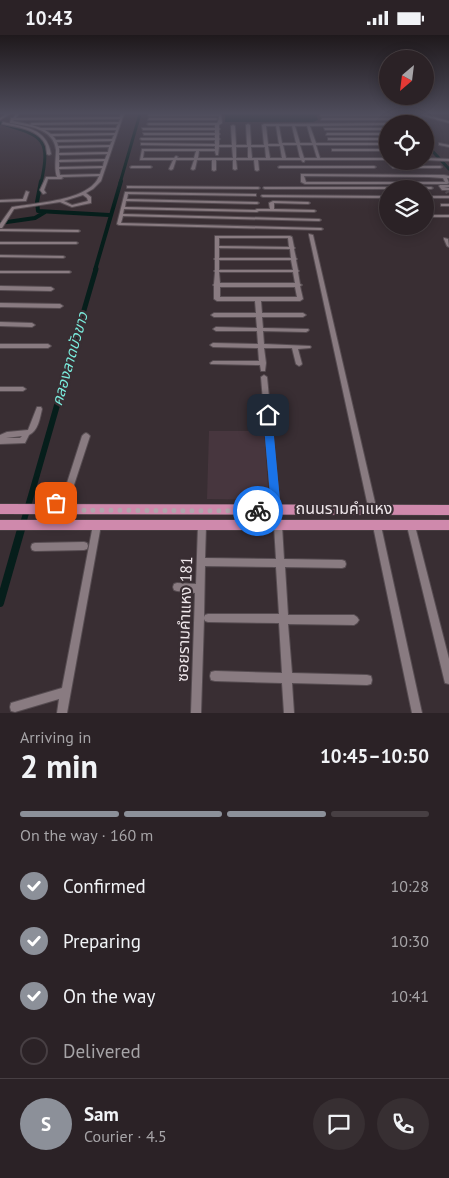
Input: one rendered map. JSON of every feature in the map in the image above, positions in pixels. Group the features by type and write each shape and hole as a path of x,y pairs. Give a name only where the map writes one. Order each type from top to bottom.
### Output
{"main road":[{"name":"ถนนรามคำแหง","path":"2,509 449,510"},
{"path":"272,511 273,526"},
{"path":"292,511 288,516 290,521 296,526"},
{"name":"ถนนรามคำแหง","path":"0,525 202,527 449,525"}],"street":[{"path":"47,146 49,154"},
{"path":"171,169 179,146"},
{"path":"191,146 217,147"},
{"path":"234,146 235,169"},
{"path":"249,146 250,159"},
{"path":"266,146 268,159"},
{"path":"271,146 217,147 198,150 143,150 141,159 379,160"},
{"path":"281,146 284,159"},
{"path":"298,146 305,167"},
{"path":"315,146 319,159"},
{"path":"333,146 339,168"},
{"path":"0,228 13,208 59,200 82,193 95,186 104,167 112,147 57,147 58,175 100,175"},
{"path":"214,170 217,147"},
{"path":"158,159 160,150"},
{"path":"193,169 198,150"},
{"path":"334,150 379,150"},
{"path":"57,154 109,153"},
{"path":"132,167 150,168 152,159"},
{"path":"256,159 257,170"},
{"path":"278,159 280,168 375,168 369,159"},
{"path":"434,159 449,160"},
{"path":"58,161 106,160"},
{"path":"58,168 104,167"},
{"path":"434,167 440,167"},
{"path":"44,193 42,190 46,178 63,177 64,175"},
{"path":"302,175 420,175 447,177 447,183 315,183 303,182 302,175"},
{"path":"128,187 379,188"},
{"path":"439,188 448,190"},
{"path":"434,194 448,190"},
{"path":"1,201 25,200 27,192"},
{"path":"59,200 72,205 90,202 89,197 82,193"},
{"path":"257,199 126,193 119,224 321,229"},
{"path":"1,201 5,195"},
{"path":"124,200 257,199 263,196 379,197"},
{"path":"256,228 257,199"},
{"path":"272,210 271,203 273,202 308,203"},
{"path":"442,205 449,205"},
{"path":"122,208 314,211"},
{"path":"0,214 10,213"},
{"path":"121,215 320,221"},
{"path":"434,216 449,216"},
{"path":"0,228 78,231"},
{"path":"311,235 373,511"},
{"path":"217,237 290,237 300,299 217,299 217,247 217,237"},
{"path":"446,239 449,246"},
{"path":"0,243 76,243"},
{"path":"217,247 293,248"},
{"path":"0,256 63,257"},
{"path":"216,259 295,259"},
{"path":"216,271 297,271"},
{"path":"0,272 70,272"},
{"path":"216,285 299,285"},
{"path":"0,288 51,289"},
{"path":"258,300 272,511"},
{"path":"0,305 60,306"},
{"path":"214,315 304,315"},
{"path":"0,324 32,325"},
{"path":"216,329 306,330"},
{"path":"213,345 308,347"},
{"path":"0,346 48,346"},
{"path":"295,347 299,365"},
{"path":"213,363 263,370"},
{"path":"0,389 23,389"},
{"path":"0,440 22,441 26,434 32,430 39,409"},
{"path":"50,510 58,497 69,488 86,436"},
{"path":"62,713 98,525"},
{"path":"273,526 279,564 284,620 289,713"},
{"path":"377,526 417,713"},
{"path":"411,526 449,679"},
{"name":"ซอยรามคำแหง 181","path":"196,713 202,527"},
{"path":"35,547 84,546"},
{"path":"201,562 342,564"},
{"path":"177,587 200,589"},
{"path":"208,618 354,620"},
{"path":"214,676 367,680"},
{"path":"15,707 66,692"}],"shaded area":[{"path":"209,431 264,431 269,500 207,499"}],"waterway":[{"path":"41,183 45,155 43,146"},
{"name":"คลองลาดบัวขาว","path":"120,183 131,146"},
{"path":"434,153 449,169"},
{"path":"41,181 37,202 38,211 109,215"},
{"name":"คลองลาดบัวขาว","path":"95,270 121,181"},
{"path":"0,223 35,218 45,212"},
{"name":"คลองลาดบัวขาว","path":"63,382 96,269"},
{"name":"คลองลาดบัวขาว","path":"22,527 64,381"},
{"name":"คลองลาดบัวขาว","path":"0,603 22,526"}],"way so far":[{"path":"56,503 55,510 258,511"}],"route":[{"path":"258,511 276,511 268,415"}]}
